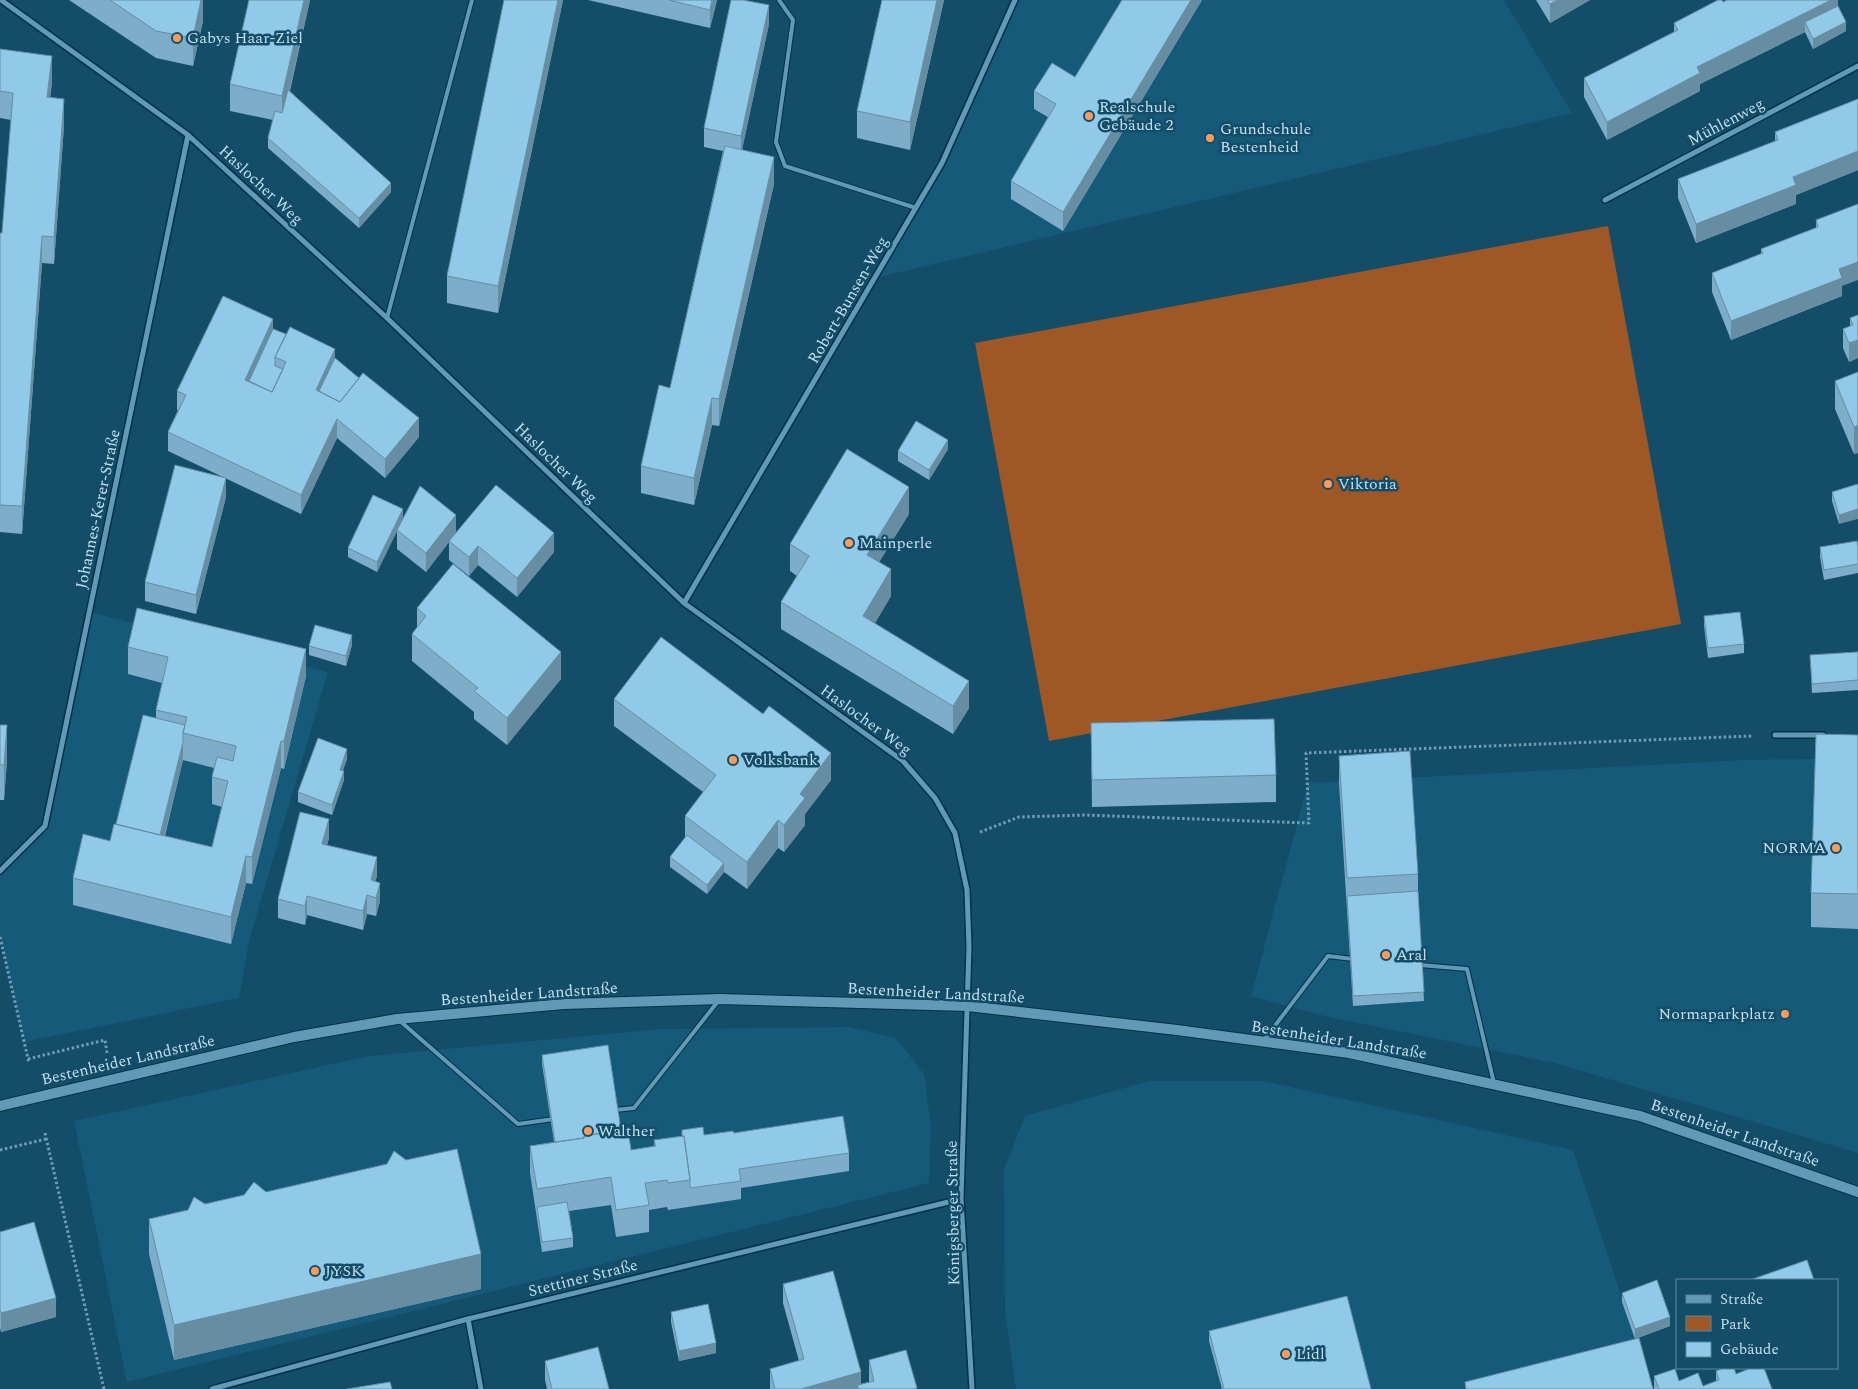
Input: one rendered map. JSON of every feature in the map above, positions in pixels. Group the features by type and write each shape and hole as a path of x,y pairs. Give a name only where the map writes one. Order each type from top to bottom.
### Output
{"main road":[{"name":"Bestenheider Landstraße","path":"0,1106 294,1037 397,1019 564,1004 720,999 967,1006 1177,1030 1349,1053 1640,1116 1858,1192"}],"street":[{"name":"Haslocher Weg","path":"1,0 188,135 386,318 684,603 903,762 935,798 955,833 967,890 969,947 967,1006"},
{"name":"Robert-Bunsen-Weg","path":"684,603 942,163 1015,0"},
{"name":"Mühlenweg","path":"1605,200 1858,66"},
{"name":"Johannes-Kerer-Straße","path":"0,871 45,826 188,135"},
{"path":"1775,735 1830,735"},
{"name":"Königsberger Straße","path":"967,1006 962,1198 972,1389"},
{"name":"Stettiner Straße","path":"212,1389 468,1320 962,1198"},
{"path":"468,1320 481,1389"}],"lane":[{"path":"386,318 472,0"},
{"path":"779,0 793,20 776,142 785,166 916,208"},
{"path":"1263,1042 1328,956 1358,959"},
{"path":"1417,964 1467,969 1494,1084"},
{"path":"605,1112 634,1108 720,999"},
{"path":"397,1019 518,1124 556,1118"}],"path":[{"path":"957,841 1019,817 1084,815 1309,823 1306,753 1775,735"},
{"path":"0,937 29,1061 105,1040 113,1079"},
{"path":"45,1133 104,1389"},
{"path":"0,1150 46,1139"}],"shaded area":[{"name":"Grundschule Bestenheid","path":"1015,0 1504,0 1572,113 875,278 942,163"},
{"path":"89,612 328,672 249,941 239,998 24,1042 0,937 0,871 45,826"},
{"path":"1858,758 1858,1153 1555,1063 1328,1017 1251,996 1308,783 1744,760"},
{"path":"849,1027 896,1038 924,1074 931,1126 929,1183 127,1382 74,1121 369,1056 661,1029"},
{"path":"1149,1081 1263,1081 1573,1150 1652,1389 1016,1389 1005,1311 1004,1169 1025,1116"}],"green space":[{"name":"Viktoria","path":"1608,226 1681,624 1049,741 975,343"}],"building":[{"path":"110,0 201,0 193,38 156,31"},
{"path":"249,0 304,0 282,96 230,84"},
{"path":"504,0 558,0 498,286 447,276"},
{"path":"669,0 712,0 710,10"},
{"path":"731,0 743,0 769,5 741,136 704,128"},
{"path":"882,0 937,0 910,122 857,111"},
{"name":"Realschule Gebäude 2","path":"1122,0 1191,0 1063,212 1011,181 1056,104 1034,91 1052,63 1075,77"},
{"path":"1547,0 1558,0 1550,4"},
{"path":"1718,0 1723,2 1727,0 1831,0 1697,67 1700,73 1607,122 1584,78 1678,30 1674,23"},
{"path":"1838,6 1846,22 1813,39 1805,22"},
{"path":"0,49 52,56 47,97 64,99 54,237 42,236 22,506 0,505 0,233 2,233 13,93 0,91"},
{"path":"288,90 391,183 359,218 268,138 275,111 282,113"},
{"path":"1858,99 1858,151 1793,177 1796,185 1696,224 1678,179 1778,140 1775,132"},
{"path":"725,146 774,157 719,399 712,398 694,478 641,466 659,385 670,388"},
{"path":"1858,204 1858,262 1839,269 1842,278 1731,321 1712,273 1763,253 1761,249 1818,227 1816,220"},
{"path":"223,296 273,319 245,380 272,392 286,362 275,357 290,327 335,349 316,390 340,402 363,373 419,418 385,459 337,419 301,495 168,432 186,395 177,391"},
{"path":"1858,315 1858,340 1849,343 1843,329 1853,325 1850,318"},
{"path":"273,329 286,334 275,357 275,366 283,369 272,392 249,381"},
{"path":"335,358 359,378 340,402 319,391"},
{"path":"1858,372 1858,425 1854,427 1835,381"},
{"path":"916,421 948,440 929,470 898,451"},
{"path":"847,449 909,487 867,555 891,569 863,616 969,681 953,706 781,602 809,556 790,544"},
{"path":"175,465 226,478 196,595 145,582"},
{"path":"1858,484 1858,509 1839,515 1832,492"},
{"path":"496,485 554,533 517,578 478,546 469,557 449,541"},
{"path":"420,486 456,515 426,553 397,530"},
{"path":"373,495 403,509 377,562 348,548"},
{"path":"1857,541 1858,564 1824,570 1820,547"},
{"path":"453,564 561,652 507,718 474,691 478,688 412,634 426,616 417,608"},
{"path":"137,608 306,649 284,741 281,741 252,857 246,856 231,917 73,878 83,834 110,841 114,824 212,847 228,781 212,777 217,757 233,761 236,746 183,733 187,717 156,710 168,657 128,647"},
{"path":"1740,612 1744,644 1708,648 1704,616"},
{"path":"315,625 352,635 346,656 309,646"},
{"name":"Volksbank","path":"661,637 763,714 769,706 831,753 800,794 805,798 784,825 778,820 747,862 685,816 716,775 614,699"},
{"path":"1858,652 1858,680 1812,684 1810,655"},
{"path":"143,715 185,725 183,742 160,835 116,824"},
{"path":"1274,719 1276,775 1092,780 1091,723"},
{"path":"0,725 7,725 4,765 0,765"},
{"name":"NORMA","path":"1816,734 1858,735 1858,894 1811,893"},
{"path":"318,738 347,749 340,770 344,771 332,805 298,792"},
{"path":"1410,751 1418,874 1347,878 1339,756"},
{"path":"300,812 329,819 322,844 377,857 371,880 380,883 376,898 367,895 363,911 307,896 305,906 278,899"},
{"path":"687,835 724,863 707,885 670,857"},
{"path":"1418,891 1424,992 1353,996 1347,896"},
{"path":"608,1045 621,1130 555,1142 542,1055"},
{"path":"843,1116 849,1153 739,1169 741,1181 690,1188 682,1130 703,1127 704,1135 733,1131 734,1133"},
{"path":"628,1129 631,1150 656,1146 654,1140 684,1136 690,1180 668,1183 667,1180 645,1183 649,1205 616,1210 611,1177 537,1189 530,1146"},
{"name":"JYSK","path":"457,1149 481,1254 174,1325 149,1219 188,1210 194,1197 205,1204 244,1195 254,1182 266,1192 387,1164 394,1151 406,1160"},
{"path":"567,1202 573,1238 542,1242 537,1207"},
{"path":"34,1222 56,1298 1,1313 0,1232"},
{"path":"1807,1260 1814,1279 1753,1279"},
{"path":"833,1271 861,1372 801,1389 775,1389 770,1369 804,1359 783,1284"},
{"path":"1657,1280 1670,1317 1635,1329 1622,1293"},
{"name":"Lidl","path":"1347,1296 1371,1389 1224,1389 1209,1331"},
{"path":"708,1304 716,1343 679,1351 671,1312"},
{"path":"1639,1338 1653,1389 1466,1389 1465,1382"},
{"path":"598,1347 609,1389 552,1389 545,1361"},
{"path":"906,1350 917,1388 858,1389 858,1385 874,1381 869,1360"},
{"path":"1675,1369 1679,1381 1698,1373 1703,1386 1719,1380 1716,1371 1734,1369 1736,1374 1748,1369 1764,1369 1772,1389 1659,1389 1654,1376"},
{"path":"390,1382 392,1389 347,1389"}],"place":[{"name":"Gabys Haar-Ziel","path":"177,38"},
{"name":"Realschule Gebäude 2","path":"1089,116"},
{"name":"Grundschule Bestenheid","path":"1210,138"},
{"name":"Viktoria","path":"1328,484"},
{"name":"Mainperle","path":"849,543"},
{"name":"Volksbank","path":"733,760"},
{"name":"NORMA","path":"1836,848"},
{"name":"Aral","path":"1386,955"},
{"name":"Normaparkplatz","path":"1785,1014"},
{"name":"Walther","path":"588,1131"},
{"name":"JYSK","path":"315,1271"},
{"name":"Lidl","path":"1286,1354"}]}
